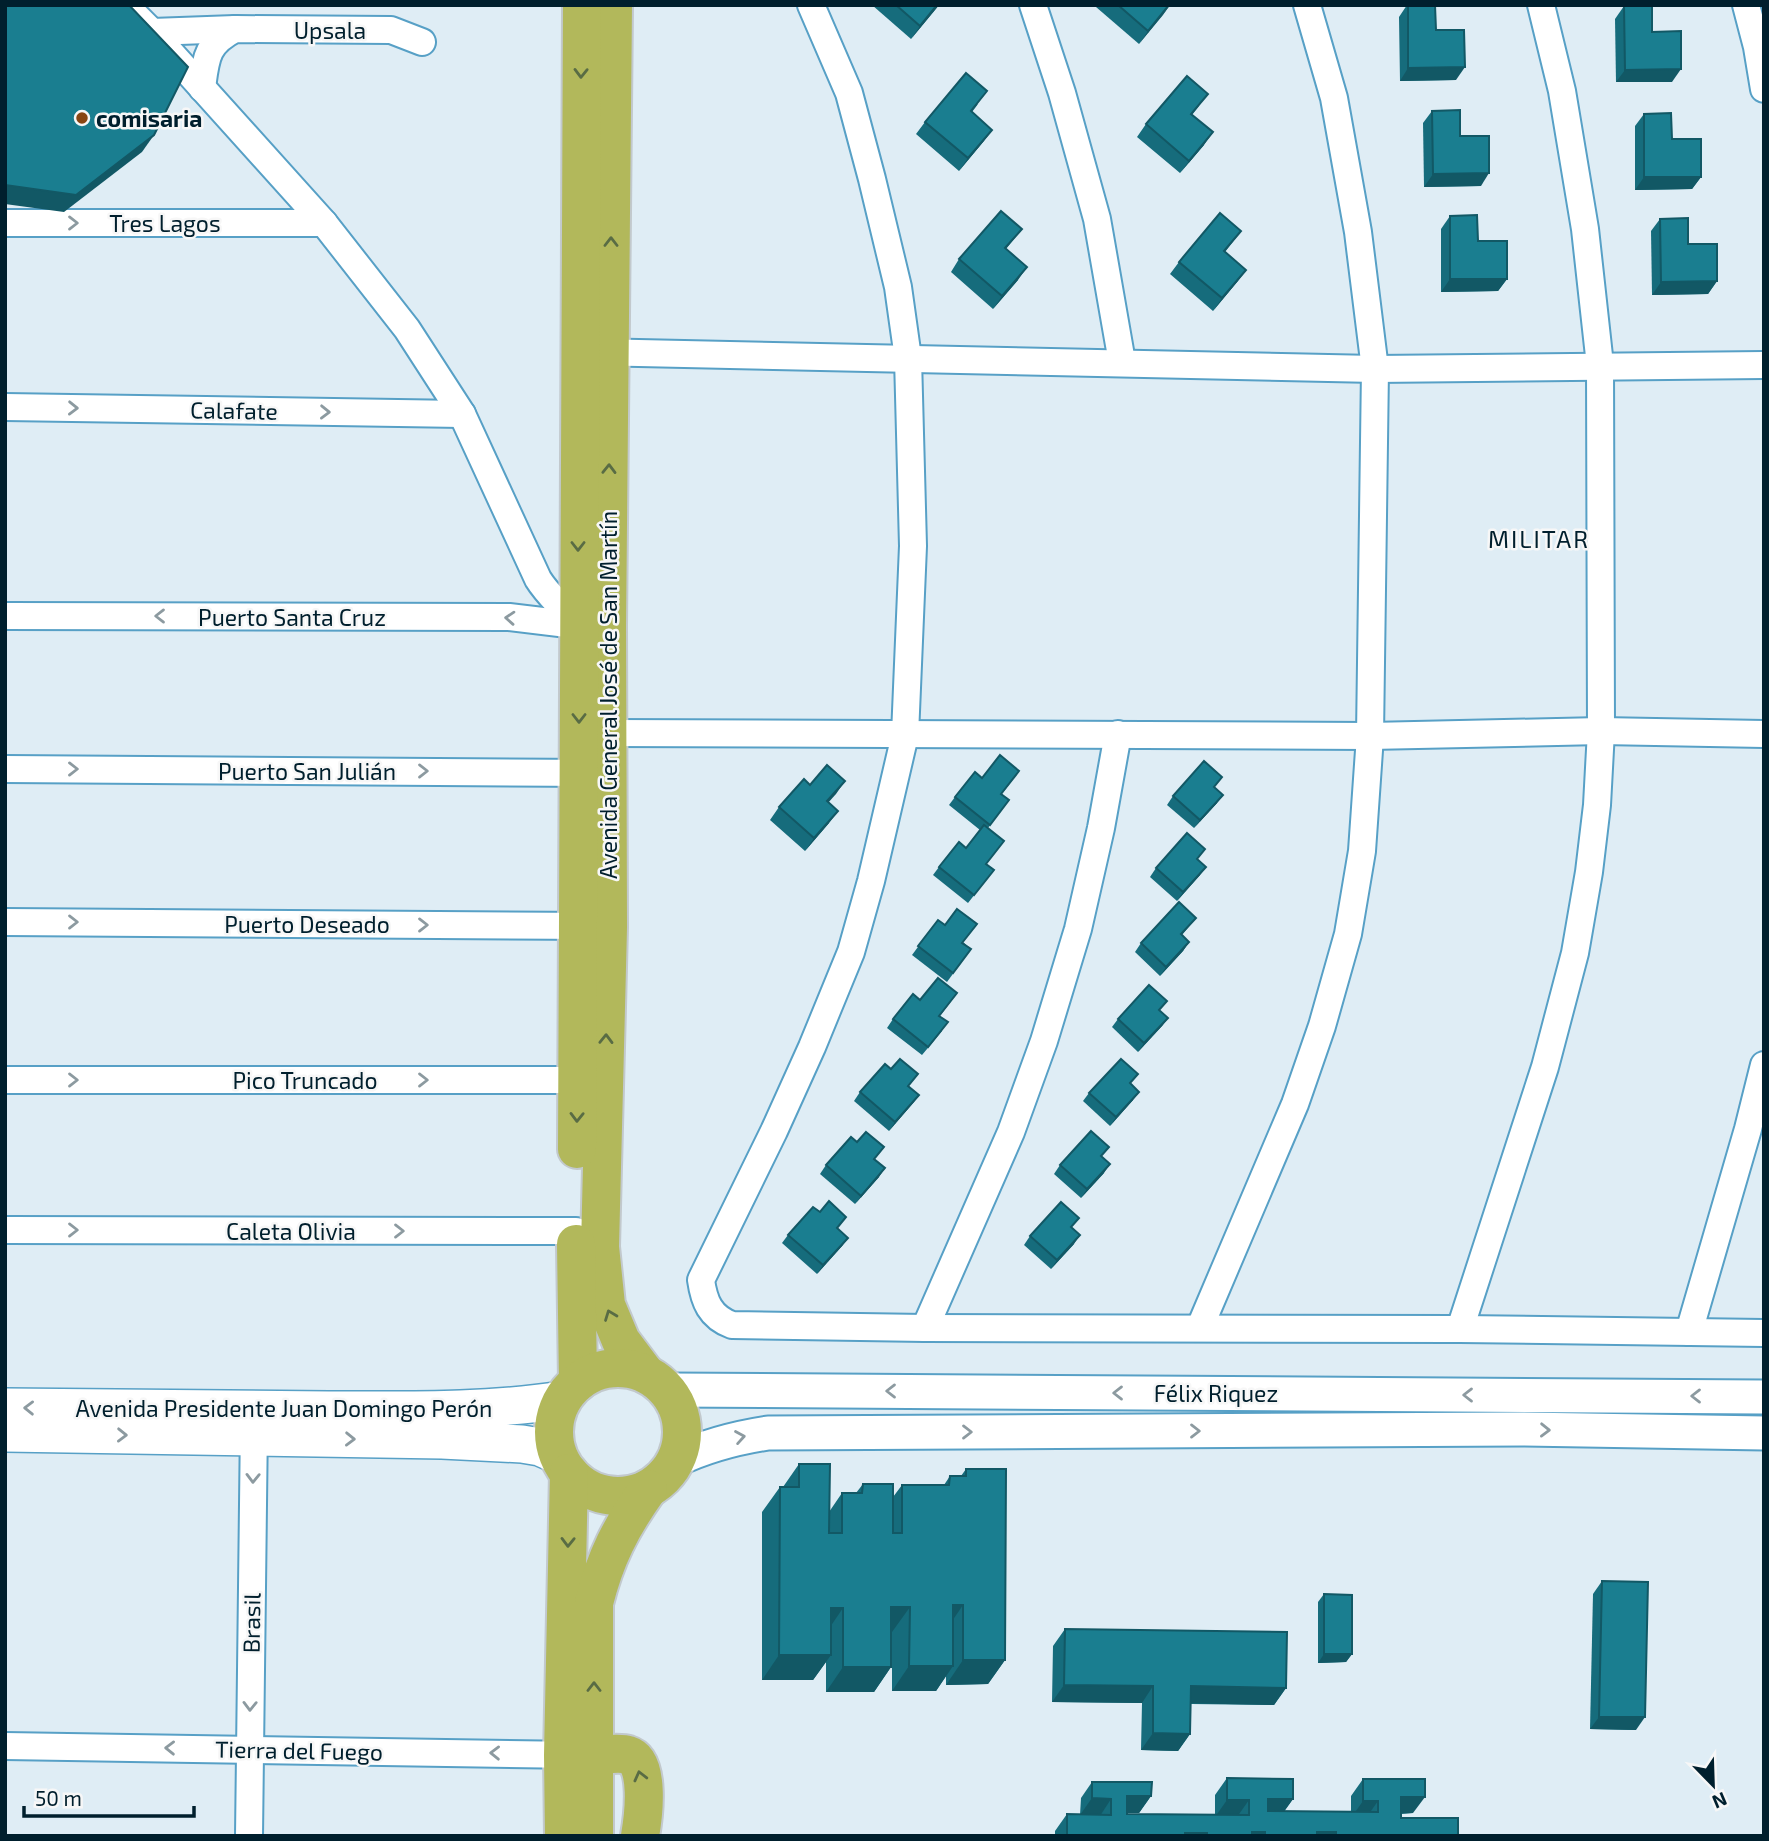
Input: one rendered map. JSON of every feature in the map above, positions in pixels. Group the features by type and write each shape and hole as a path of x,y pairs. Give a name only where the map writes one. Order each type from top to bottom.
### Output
{"highway":[{"name":"Avenida General José de San Martín","path":"564,1836 578,1755 594,1603 601,1573 623,1524 648,1489 665,1477 676,1460 682,1440 682,1420 656,1381 621,1341 606,1305 601,1272 591,1082 594,352 582,5"},
{"name":"Avenida General José de San Martín","path":"594,352 613,5"},
{"name":"Avenida General José de San Martín","path":"592,626 607,683 609,733 594,773"},
{"name":"Avenida General José de San Martín","path":"591,1082 576,1231 570,1391 556,1418 554,1436 564,1464 578,1755 594,1836"},
{"path":"570,1391 593,1373 610,1368 628,1368 656,1381"},
{"path":"564,1464 586,1487 606,1495 628,1495 648,1489"},
{"path":"578,1755 629,1755 635,1760 641,1771 644,1800 640,1836"}],"main road":[{"name":"Avenida Presidente Juan Domingo Perón","path":"5,1433 254,1423 516,1407 570,1391"},
{"name":"Avenida Presidente Juan Domingo Perón","path":"5,1407 522,1444 540,1447 564,1464"}],"street":[{"path":"125,5 324,223 407,329 462,414 548,596 592,626"},
{"path":"811,5 849,93 898,287 908,358 913,546 905,735 871,881 850,953 812,1047 701,1280 703,1297 710,1310 720,1321 732,1325 1764,1333"},
{"path":"1033,5 1062,93 1097,219 1122,362"},
{"path":"1200,1327 1295,1104 1322,1026 1348,934 1362,850 1370,736 1375,369 1358,232 1334,98 1307,5"},
{"path":"1460,1329 1545,1067 1575,953 1590,872 1597,805 1601,731 1600,365 1580,201 1562,91 1541,5"},
{"path":"1746,5 1764,89"},
{"path":"202,88 206,61 212,45 235,29"},
{"name":"Upsala","path":"152,32 235,29 391,30 422,42"},
{"name":"Tres Lagos","path":"5,223 324,223"},
{"path":"594,352 1375,369 1764,365"},
{"name":"Calafate","path":"5,407 462,414"},
{"name":"Puerto Santa Cruz","path":"5,616 509,617 592,626"},
{"path":"609,733 1370,736 1601,731 1764,734"},
{"path":"925,1328 1011,1132 1044,1041 1078,929 1101,828 1118,734"},
{"name":"Puerto San Julián","path":"5,769 594,773"},
{"name":"Puerto Deseado","path":"5,922 593,926"},
{"path":"1689,1332 1764,1065"},
{"name":"Pico Truncado","path":"5,1080 591,1082"},
{"name":"Caleta Olivia","path":"5,1230 576,1231"},
{"name":"Félix Riquez","path":"656,1381 1764,1397"},
{"name":"Brasil","path":"248,1836 254,1423"},
{"name":"Félix Riquez","path":"676,1460 733,1438 768,1433 1524,1429 1764,1433"},
{"name":"Tierra del Fuego","path":"5,1746 578,1755"}],"building":[{"name":"comisaria","path":"5,5 129,5 188,67 154,135 76,195 5,185"},
{"path":"896,5 937,5 920,26"},
{"path":"1118,5 1169,5 1148,31"},
{"path":"1408,5 1435,5 1436,30 1464,30 1465,67 1408,68"},
{"path":"1624,6 1652,6 1652,32 1681,31 1681,69 1625,70"},
{"path":"966,73 987,91 971,111 992,130 968,158 925,122"},
{"path":"1187,76 1208,94 1191,114 1213,132 1189,161 1146,124"},
{"path":"1460,110 1460,136 1489,136 1489,173 1433,174 1432,111"},
{"path":"1671,113 1672,139 1701,139 1701,177 1644,177 1644,114"},
{"path":"1001,211 1022,229 1005,248 1027,267 1002,296 959,259"},
{"path":"1220,213 1241,231 1224,251 1246,270 1222,298 1179,262"},
{"path":"1477,215 1478,241 1507,241 1507,279 1450,279 1450,216"},
{"path":"1688,218 1688,244 1717,244 1717,281 1661,282 1660,219"},
{"path":"1000,755 1019,771 1001,794 1009,800 990,825 955,797 975,772 982,778"},
{"path":"1204,761 1222,777 1214,787 1223,795 1200,820 1173,796"},
{"path":"827,765 845,781 827,801 838,811 814,838 779,807 804,779 810,785"},
{"path":"984,825 1004,841 986,864 994,870 974,895 939,867 959,842 966,848"},
{"path":"1187,833 1205,849 1197,859 1206,867 1183,892 1156,868"},
{"path":"1179,902 1196,918 1181,934 1189,942 1166,967 1141,943"},
{"path":"957,909 977,924 962,943 971,949 953,973 918,946 938,920 945,925"},
{"path":"938,978 957,993 939,1016 948,1022 928,1047 893,1019 913,994 920,1000"},
{"path":"1149,985 1167,1001 1159,1010 1168,1018 1144,1043 1118,1019"},
{"path":"900,1059 918,1074 908,1086 919,1095 895,1122 860,1092 885,1064 891,1069"},
{"path":"1121,1059 1138,1074 1130,1083 1139,1092 1116,1117 1089,1093"},
{"path":"1091,1131 1109,1147 1101,1156 1110,1164 1087,1189 1060,1165"},
{"path":"866,1132 884,1147 874,1159 885,1168 861,1196 826,1165 851,1137 857,1142"},
{"path":"829,1201 846,1217 837,1228 848,1238 823,1265 788,1235 813,1207 820,1212"},
{"path":"1061,1202 1079,1218 1071,1227 1080,1235 1057,1260 1030,1236"},
{"path":"799,1464 830,1464 829,1533 842,1533 842,1493 862,1493 863,1484 893,1484 893,1533 902,1533 902,1485 949,1485 950,1476 966,1476 966,1469 1006,1469 1005,1660 963,1660 963,1605 953,1605 953,1666 909,1666 910,1607 891,1607 891,1667 843,1667 843,1608 831,1608 831,1655 779,1655 780,1487 799,1487"},
{"path":"1602,1581 1648,1582 1645,1717 1599,1717"},
{"path":"1324,1594 1352,1595 1352,1654 1324,1654"},
{"path":"1065,1629 1287,1632 1286,1688 1191,1686 1190,1734 1153,1733 1153,1686 1064,1685"},
{"path":"1227,1778 1293,1779 1293,1799 1268,1799 1268,1811 1378,1812 1378,1801 1363,1801 1363,1779 1425,1779 1425,1797 1401,1797 1401,1818 1458,1818 1458,1836 1336,1836 1336,1832 1317,1832 1317,1836 1265,1836 1265,1832 1252,1832 1252,1836 1207,1836 1207,1833 1185,1833 1185,1836 1067,1835 1067,1814 1111,1815 1111,1799 1092,1798 1092,1782 1152,1782 1151,1796 1127,1796 1127,1814 1249,1815 1249,1800 1227,1800"}],"place":[{"name":"comisaria","path":"82,118"}],"district":[{"name":"MILITAR","path":"1539,538"}]}
